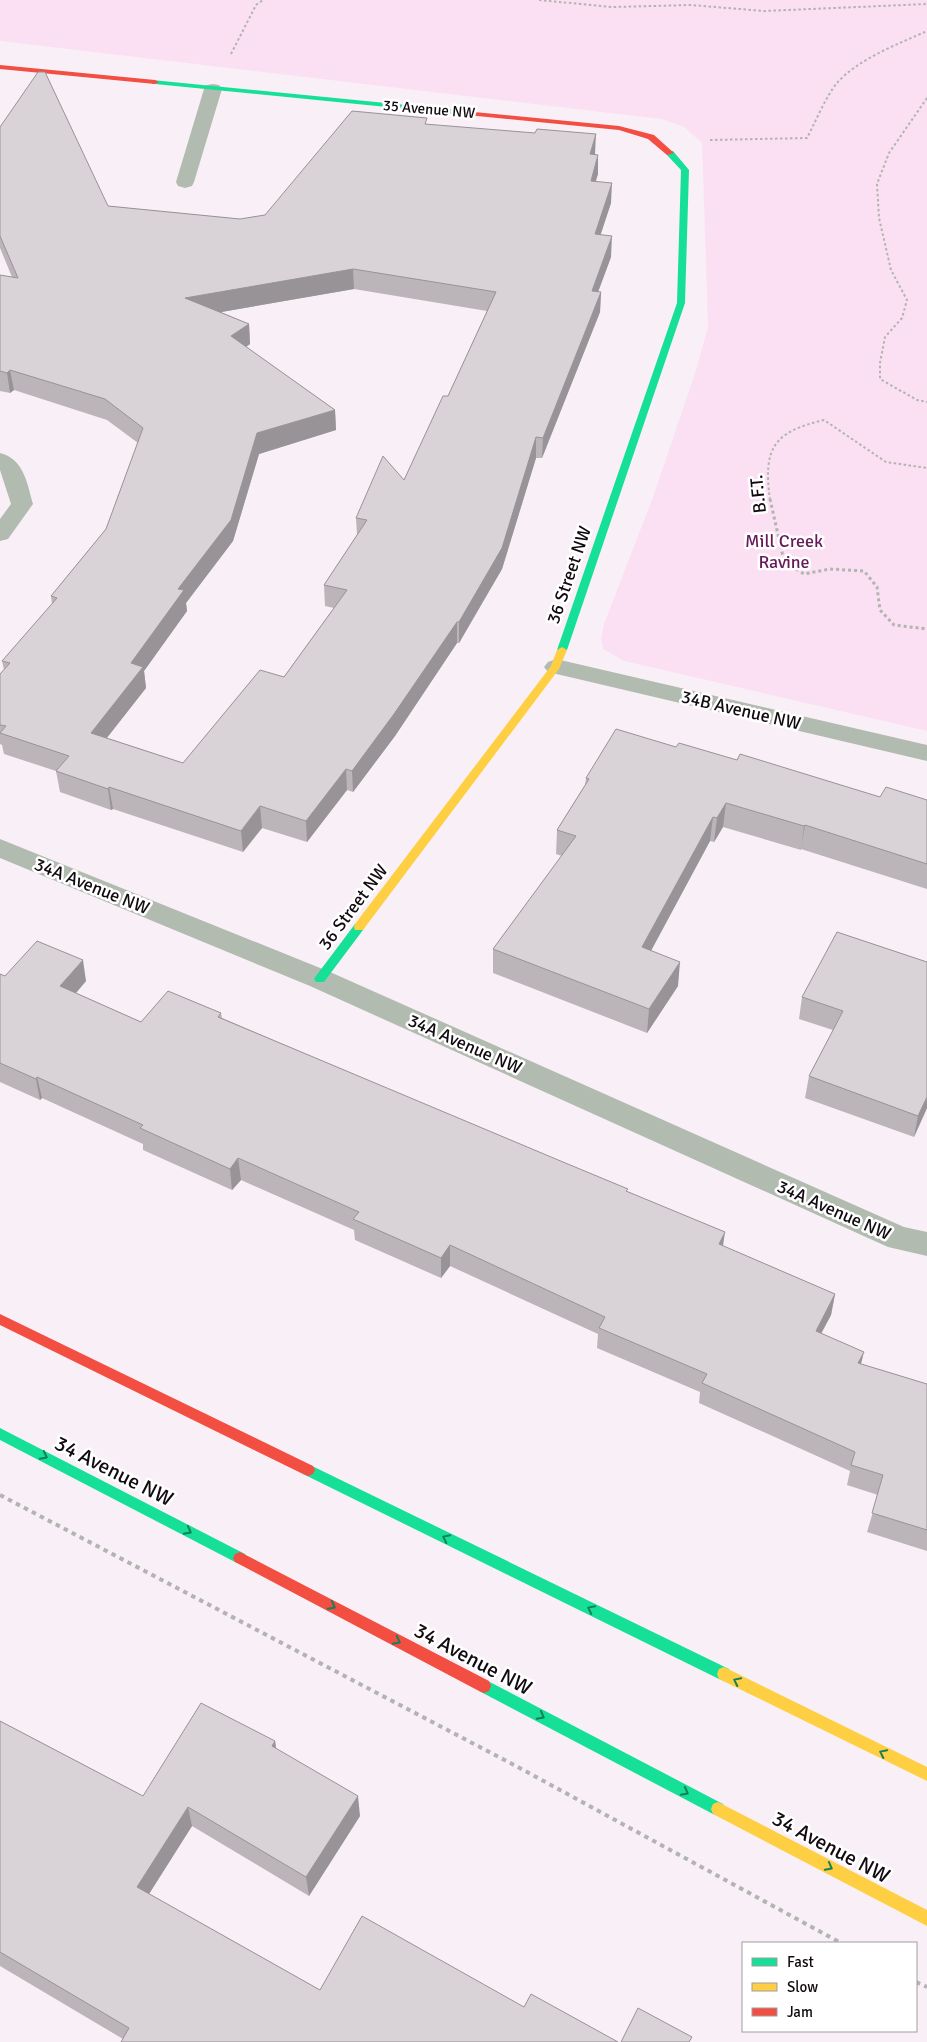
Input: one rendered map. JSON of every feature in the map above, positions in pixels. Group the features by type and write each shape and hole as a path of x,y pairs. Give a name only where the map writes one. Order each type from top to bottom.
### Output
{"street":[{"name":"35 Avenue NW","path":"0,67 588,124 645,134"},
{"path":"184,182 213,88"},
{"name":"36 Street NW","path":"320,979 556,667 681,303 685,170 660,140 645,134"},
{"path":"0,459 12,469 22,504 0,534"},
{"name":"34B Avenue NW","path":"556,667 927,753"},
{"name":"34A Avenue NW","path":"0,848 320,979 899,1238 927,1244"},
{"path":"0,1319 927,1774"},
{"name":"34 Avenue NW","path":"0,1434 927,1918"}],"path":[{"path":"213,88 256,5 264,0"},
{"path":"539,0 612,8 691,5 764,11 927,4"},
{"path":"660,140 807,138 836,84 852,70 888,48 927,31"},
{"path":"927,98 889,153 877,184 879,218 891,270 907,300 902,318 884,337 880,363 880,379 917,400 927,402"},
{"name":"B.F.T.","path":"927,468 886,462 824,420 799,426 778,439 768,463 770,511 784,561 804,574 830,570 864,570 877,587 880,610 894,625 927,629"},
{"path":"0,1495 516,1766 772,1907 840,1942"}],"green space":[{"name":"Mill Creek Ravine","path":"0,0 927,0 927,731 624,661 603,649 601,638 604,624 653,497 695,373 708,327 702,143 684,127 661,119 0,41"}],"building":[{"path":"38,72 45,72 108,206 240,219 265,215 352,111 427,118 425,124 535,133 537,129 596,134 590,154 598,155 591,181 612,183 595,234 612,236 592,291 601,292 543,438 536,437 502,548 459,622 457,622 394,714 352,771 346,769 306,821 260,806 241,831 56,771 69,756 0,733 6,726 0,725 0,674 10,663 2,661 57,598 51,596 106,529 143,428 105,399 10,370 7,373 0,371 0,275 18,278 0,236 0,127","holes":["353,269 496,292 448,396 443,396 404,480 383,456 356,518 367,520 324,585 347,590 284,677 260,670 183,763 91,733 143,667 131,663 184,590 178,589 231,520 257,433 335,410 231,336 249,324 185,298"]},
{"path":"616,729 676,747 679,743 737,760 740,754 880,797 886,787 927,800 927,864 805,825 726,803 717,818 713,817 642,947 680,962 649,1009 493,949 576,836 557,830 589,779 586,778"},
{"path":"837,932 927,962 927,1097 918,1116 809,1076 843,1011 802,997"},
{"path":"37,941 83,960 60,986 141,1022 168,991 221,1013 218,1017 628,1189 626,1191 725,1232 719,1244 835,1294 816,1331 864,1352 858,1363 927,1384 927,1530 872,1513 883,1475 851,1465 855,1452 702,1383 707,1374 599,1328 605,1317 450,1245 441,1258 353,1219 359,1212 238,1158 230,1169 140,1128 143,1125 37,1077 36,1079 0,1063 0,974 5,976"},
{"path":"201,1703 275,1741 272,1746 358,1796 306,1877 188,1807 137,1887 320,1990 362,1916 524,2007 531,1994 618,2042 121,2042 129,2028 0,1952 0,1721 143,1796"},
{"path":"638,2008 692,2037 689,2042 621,2042"}],"traffic: fast":[{"path":"155,82 457,112"},
{"path":"562,650 681,303 685,170 670,153"},
{"path":"320,979 359,927"},
{"path":"0,1434 240,1558"},
{"path":"308,1470 724,1674"},
{"path":"484,1686 718,1809"}],"traffic: slow":[{"path":"359,927 556,667 562,650"},
{"path":"724,1674 927,1774"},
{"path":"718,1809 927,1918"}],"traffic: jam":[{"path":"0,67 155,82"},
{"path":"457,112 619,128 651,137 670,153"},
{"path":"0,1319 308,1470"},
{"path":"240,1558 484,1686"}]}
